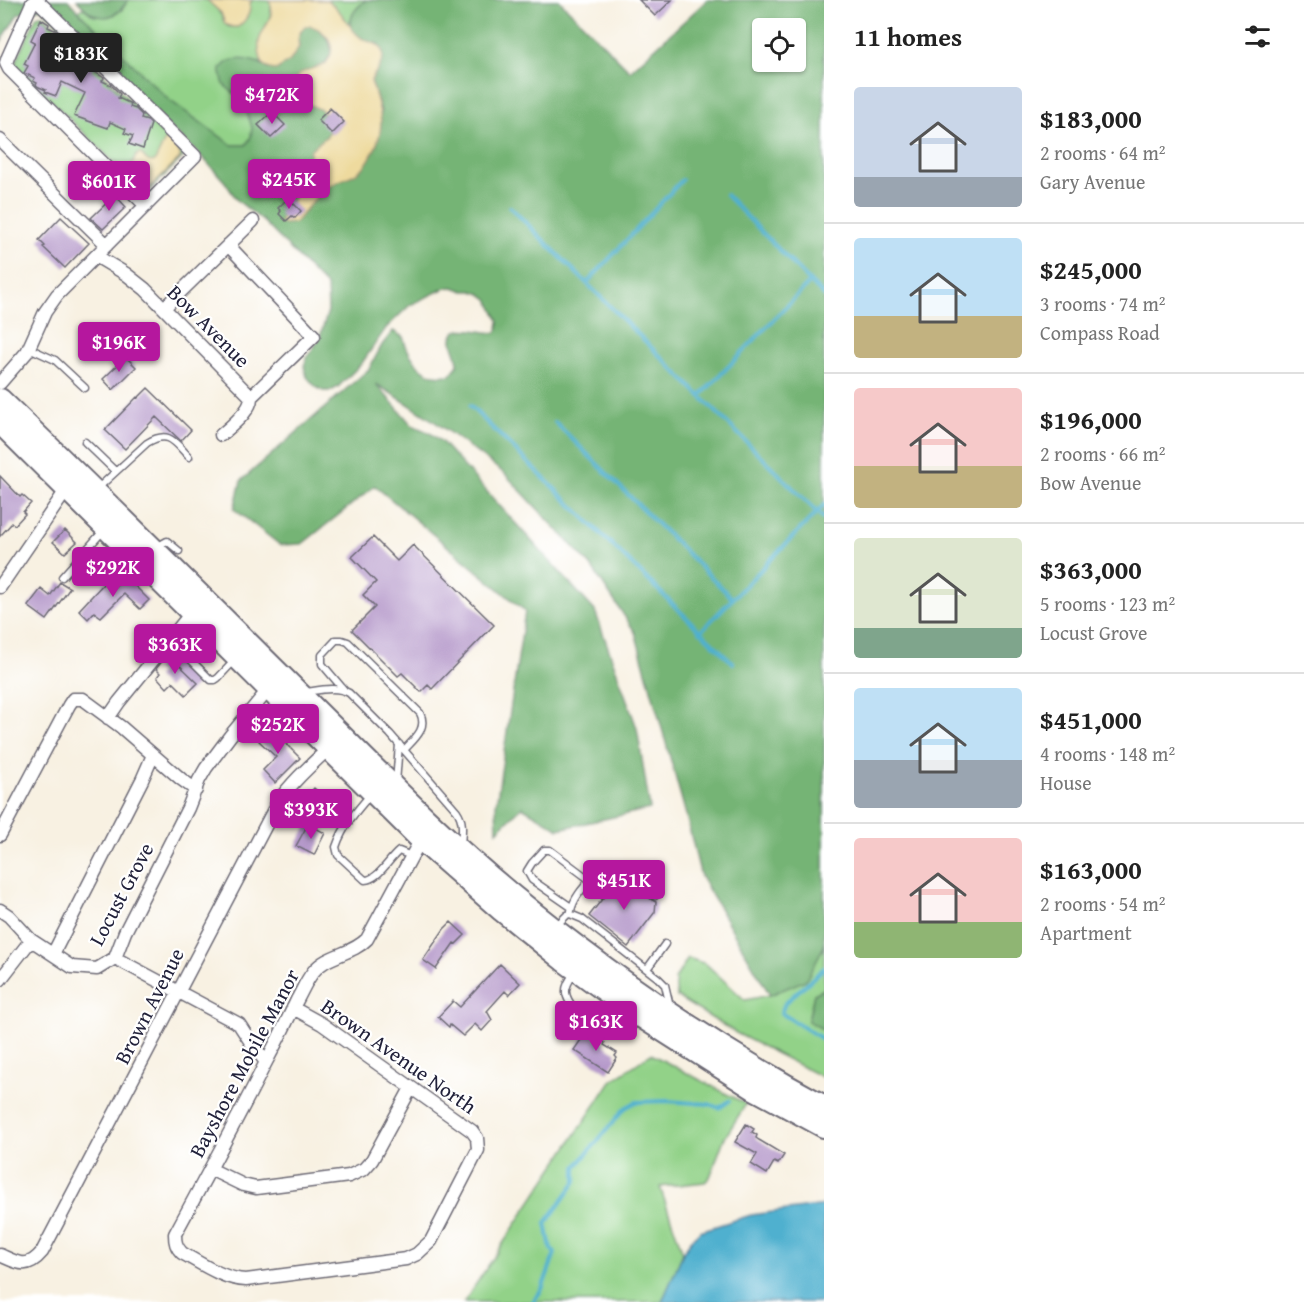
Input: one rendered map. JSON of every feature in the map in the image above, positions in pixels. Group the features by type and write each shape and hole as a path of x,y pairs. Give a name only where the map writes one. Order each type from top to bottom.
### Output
{"highway":[{"path":"0,400 297,692 384,790 416,847 641,1016 754,1088 824,1126"},
{"path":"0,422 329,748 461,851 511,895 565,917 643,996 712,1042 824,1107"}],"street":[{"path":"0,383 23,358 51,303 195,156 39,2 35,1 32,3 8,57 6,63 9,69 146,206"},
{"path":"0,140 107,245"},
{"path":"164,308 253,221"},
{"path":"228,245 314,336 251,397"},
{"name":"Bow Avenue","path":"96,256 134,280 251,397 252,403 248,409 221,435"},
{"path":"0,587 67,489"},
{"path":"108,718 192,612"},
{"name":"Locust Grove","path":"0,909 31,940 72,968 97,969 115,957 125,932 188,808 199,780 206,768 270,689"},
{"path":"0,835 73,699 84,699 196,790"},
{"name":"Brown Avenue","path":"0,1255 25,1264 37,1258 42,1252 278,802 329,748"},
{"name":"Locust Grove","path":"53,954 153,755"},
{"name":"Bayshore Mobile Manor","path":"176,1234 308,980 315,970 331,958 352,951 367,939 416,847"},
{"path":"0,980 31,940"},
{"path":"115,957 238,1024 266,1062"},
{"name":"Brown Avenue North","path":"176,1234 175,1242 182,1253 222,1275 236,1279 406,1259 417,1254 431,1241 475,1158 478,1144 472,1131 322,1024 293,1008"},
{"path":"210,1169 243,1185 256,1188 355,1174 364,1169 372,1160 411,1088"}],"lane":[{"path":"29,348 60,364 85,388"},
{"path":"95,491 147,443 157,437 165,436 189,457"},
{"path":"85,442 116,471"},
{"path":"63,577 106,528"},
{"path":"153,549 167,541 178,551"},
{"path":"170,639 211,680 218,678 237,657"},
{"path":"416,847 399,851 369,881 365,880 338,855 336,847 354,813 384,790 401,747 417,735 424,725 420,713 348,642 336,640 322,656 322,664 344,690 401,747 461,816 461,851"},
{"path":"297,692 344,690"},
{"path":"590,880 550,850 544,850 527,871 532,880 565,917 582,919 658,978 665,986 672,1015"},
{"path":"565,917 578,895 599,870 623,870 655,896"},
{"path":"646,969 665,944"},
{"path":"577,969 568,982 566,992 571,1005 583,1017 604,1030 616,1033 627,1031 641,1016"}],"green space":[{"path":"0,0 68,0 169,100 232,145 246,145 251,137 252,127 247,112 236,95 224,85 220,69 233,60 243,59 268,69 299,47 298,38 301,31 305,26 313,25 330,43 331,54 325,64 314,69 296,99 322,110 331,125 327,136 311,150 313,171 294,197 317,198 329,186 364,167 377,145 381,111 371,81 378,68 378,44 360,37 351,27 353,14 366,0 559,0 630,71 707,0 824,0 824,946 806,980 770,995 701,877 635,632 591,566 505,474 438,424 376,384 412,425 430,433 442,442 595,611 637,728 650,809 559,829 522,807 497,831 496,805 525,611 375,486 302,544 280,545 234,509 241,481 369,369 382,345 393,331 403,337 410,355 428,373 450,375 458,365 452,341 457,331 495,333 498,329 499,321 488,299 473,291 453,287 445,288 410,305 386,328 362,363 338,387 331,391 323,391 316,387 307,377 304,366 307,357 319,340 328,311 327,287 264,222 237,200 225,182 204,159 41,8 18,14 0,43"},
{"path":"77,0 128,0 116,13 103,17 90,12"},
{"path":"128,0 207,0 218,10 227,25 233,27 238,27 252,0 270,1 271,13 259,44 262,63 240,60 225,85 236,94 247,112 252,127 251,137 246,145 232,145 169,100 78,11 83,8 94,16 114,15 122,10"},
{"path":"327,0 366,0 355,11 350,25"},
{"path":"41,15 184,154 146,194 17,67 16,61 37,16"},
{"path":"824,946 824,989 814,994 808,1020 824,1030 822,1040 824,1078 736,1033 677,997 675,979 688,958 706,964 745,1000 770,995 805,980"},
{"path":"824,989 824,1030 808,1021 814,994"},
{"path":"651,1054 746,1104 724,1139 710,1177 705,1182 660,1187 683,1253 662,1302 464,1302 611,1081"}],"sand":[{"path":"207,0 252,0 246,19 238,27 232,27 225,24 221,13"},
{"path":"269,0 327,0 359,36 376,44 383,51 382,63 371,81 381,117 380,134 373,153 366,165 359,171 320,194 295,223 280,222 294,197 313,171 314,163 310,150 327,136 331,125 322,110 296,99 291,88 300,74 325,64 330,56 331,44 321,31 305,26 299,36 299,47 290,61 276,70 267,68 261,60 259,41 270,16"},
{"path":"168,139 180,153 180,158 148,189 144,190 128,172 140,153 148,161 155,161 164,142"}],"water":[{"path":"824,1205 824,1302 662,1302 683,1253 700,1231 751,1215"}],"building":[{"path":"639,0 672,0 655,16"},
{"path":"41,19 49,24 48,27 57,31 73,48 72,50 79,53 93,67 92,70 104,78 102,81 111,85 120,94 118,98 131,104 130,107 142,115 141,119 151,124 143,149 129,144 133,136 124,133 126,129 110,122 108,128 74,116 85,93 62,82 56,96 45,92 46,90 33,81 35,78 24,73 28,66 24,64 35,42 31,40"},
{"path":"330,108 344,122 332,134 318,120"},
{"path":"272,112 285,125 271,138 258,125"},
{"path":"115,195 126,207 103,229 91,218"},
{"path":"288,198 301,211 295,218 292,216 286,221 279,214 281,211 278,208"},
{"path":"61,217 89,243 65,268 43,247 45,246 39,240"},
{"path":"126,357 136,367 113,390 103,379"},
{"path":"148,388 191,430 181,441 156,417 125,449 105,430"},
{"path":"0,476 20,497 22,495 31,503 15,525 12,523 0,536"},
{"path":"65,530 77,542 65,553 53,542"},
{"path":"373,537 397,561 413,545 494,625 432,689 428,685 421,692 402,673 398,676 352,630 375,607 363,595 376,582 352,557"},
{"path":"125,576 149,600 140,609 124,594 101,617 94,612 88,619 79,610 106,581 114,588"},
{"path":"60,582 70,588 47,620 28,606 41,589 50,596"},
{"path":"168,654 198,683 186,695 173,682 167,688 157,677 160,673 156,669"},
{"path":"273,726 281,734 279,737 300,758 275,783 263,770 276,757 259,741"},
{"path":"314,788 323,796 310,809 302,801"},
{"path":"308,824 325,833 314,855 296,846"},
{"path":"621,875 656,902 655,912 628,947 589,916"},
{"path":"451,922 465,935 456,944 454,943 436,969 423,960"},
{"path":"500,964 520,983 509,995 505,991 487,1011 492,1020 482,1031 475,1024 463,1036 438,1017 453,1001 460,1007"},
{"path":"587,1031 617,1053 615,1056 617,1058 608,1072 574,1050"},
{"path":"746,1124 754,1129 752,1132 757,1135 756,1138 784,1155 778,1164 774,1162 767,1174 751,1164 757,1154 735,1142"}],"waterway":[{"path":"587,283 682,180"},
{"path":"726,195 824,296"},
{"path":"510,207 824,519"},
{"path":"700,396 810,282"},
{"path":"470,406 733,663"},
{"path":"555,422 733,599"},
{"path":"700,632 824,505"},
{"path":"824,968 785,1003 781,1013 824,1040"},
{"path":"533,1302 542,1289 555,1253 551,1249 546,1223 576,1181 576,1167 625,1108 636,1102 666,1101 709,1104 719,1108 729,1101"}]}
